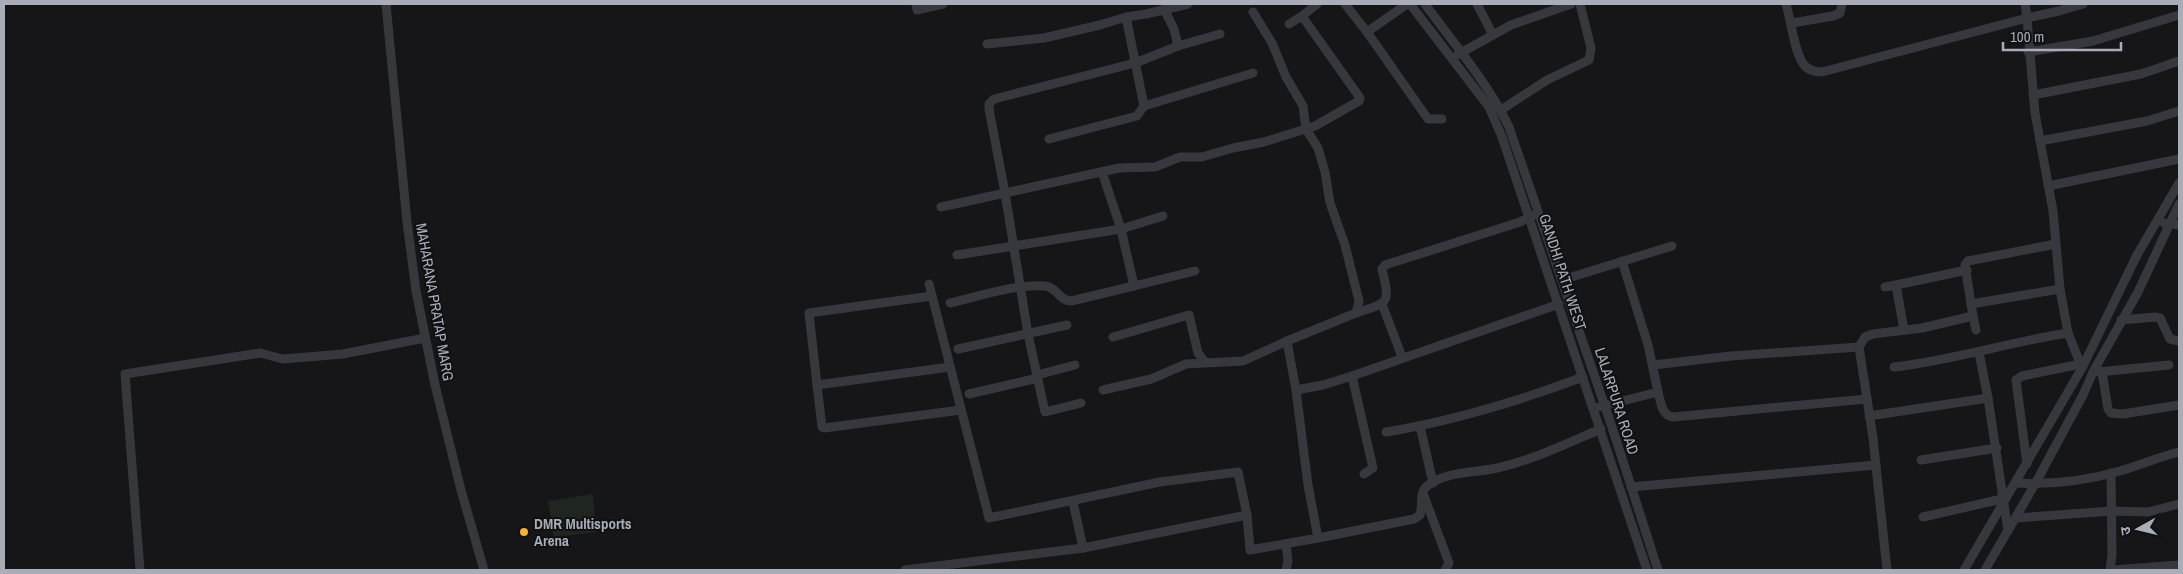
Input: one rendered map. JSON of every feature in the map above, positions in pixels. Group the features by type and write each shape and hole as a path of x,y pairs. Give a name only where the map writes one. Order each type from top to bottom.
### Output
{"street":[{"name":"MAHARANA PRATAP MARG","path":"386,4 407,222 416,291 460,490 484,570"},
{"path":"916,4 917,10 943,4"},
{"path":"987,44 1044,38 1126,17 1188,4"},
{"path":"1289,24 1317,4"},
{"path":"1345,4 1428,119 1442,119"},
{"path":"1367,32 1409,4"},
{"name":"GANDHI PATH WEST","path":"1409,4 1457,56 1489,107 1530,218 1647,570"},
{"name":"LALARPURA ROAD","path":"1425,4 1457,56 1501,110 1539,212 1658,570"},
{"path":"1477,4 1493,35"},
{"path":"1457,56 1510,25 1545,8 1571,4"},
{"path":"1501,110 1548,80 1589,60 1591,48 1580,4"},
{"path":"1786,4 1804,65 1813,72 1822,72 2079,4"},
{"path":"1792,23 1833,16 1840,13 1842,4"},
{"path":"2025,4 2033,95 2053,211 2060,289 2068,333 2081,368"},
{"path":"1164,9 1174,29 1178,46"},
{"path":"1252,12 1272,43 1286,77 1303,106 1306,129 1318,148 1325,172 1330,203 1346,245 1359,301 1356,313"},
{"path":"2028,52 2093,41 2179,15"},
{"path":"941,207 1119,168 1155,167 1180,157 1202,157 1306,129 1336,116 1359,101 1360,98 1302,16"},
{"path":"1126,17 1144,106"},
{"path":"1081,403 1045,412 1019,288 1005,193 989,109 991,101 994,98 1135,63 1178,46 1220,34"},
{"path":"2033,95 2141,74 2179,61"},
{"path":"1049,139 1137,116 1144,106 1253,72"},
{"path":"2040,141 2147,121 2179,111"},
{"path":"2048,186 2179,159"},
{"path":"1102,172 1120,229 1134,286"},
{"path":"1964,570 2081,368 2137,255 2179,183"},
{"path":"1985,570 2016,518 2083,395 2098,372 2121,320 2138,292 2179,204"},
{"path":"1103,390 1151,378 1186,364 1243,361 1287,341 1382,304 1387,294 1382,269 1385,265 1530,218 1539,212"},
{"path":"957,254 1120,229 1163,216"},
{"path":"2157,221 2169,225 2179,225"},
{"path":"1976,330 1965,265 1968,261 2056,244"},
{"path":"1562,280 1672,246"},
{"path":"1622,261 1653,365 1664,413 1673,417 1867,399"},
{"path":"1885,287 1967,270"},
{"path":"950,303 1019,288 1047,286 1052,288 1063,299 1071,301 1195,271"},
{"path":"929,284 989,518 1073,502 1160,482 1238,472 1247,516 1250,550 1414,518 1420,514 1423,492 1427,486 1443,478 1498,468 1555,449 1601,429"},
{"path":"1896,285 1904,330"},
{"path":"1971,304 2060,289"},
{"path":"932,296 809,313 822,427 961,410"},
{"path":"1382,304 1402,357"},
{"path":"1296,390 1323,385 1352,376 1402,357 1559,304"},
{"path":"1113,337 1189,316 1198,353 1205,362"},
{"path":"1887,570 1870,416 1860,347 1865,337 1873,334 1922,328 1973,316"},
{"path":"2121,320 2160,318 2170,338 2179,341"},
{"path":"958,349 1067,325"},
{"path":"1894,367 1935,362 2036,338 2068,333"},
{"path":"140,570 126,374 260,353 283,359 343,354 425,338"},
{"path":"1287,341 1296,390 1308,485 1318,538"},
{"path":"1653,365 1731,356 1860,347"},
{"path":"1979,353 1988,398 2008,531"},
{"path":"2027,464 2016,380 2022,376 2081,368 2098,372 2169,365"},
{"path":"969,394 1075,366"},
{"path":"817,385 950,367"},
{"path":"2098,372 2108,409 2111,413 2123,414 2179,405"},
{"path":"1352,376 1372,468 1364,474"},
{"path":"1386,432 1420,426 1536,395 1583,377"},
{"path":"1594,408 1658,392"},
{"path":"1870,416 1988,398"},
{"path":"1420,426 1433,483"},
{"path":"1921,460 1996,448"},
{"path":"2016,483 2035,484 2076,481 2111,473 2179,452"},
{"path":"1631,487 1876,466"},
{"path":"2111,473 2112,570 2179,564"},
{"path":"1423,492 1449,563 1445,570"},
{"path":"1922,516 2003,501"},
{"path":"1073,502 1082,548"},
{"path":"2016,518 2112,512 2148,512 2179,504"},
{"path":"905,570 1082,548 1247,516"},
{"path":"1286,544 1288,561 1286,570"}],"shaded area":[{"path":"593,494 596,532 554,537 548,501"}],"place":[{"name":"DMR Multisports Arena","path":"524,532"}]}
